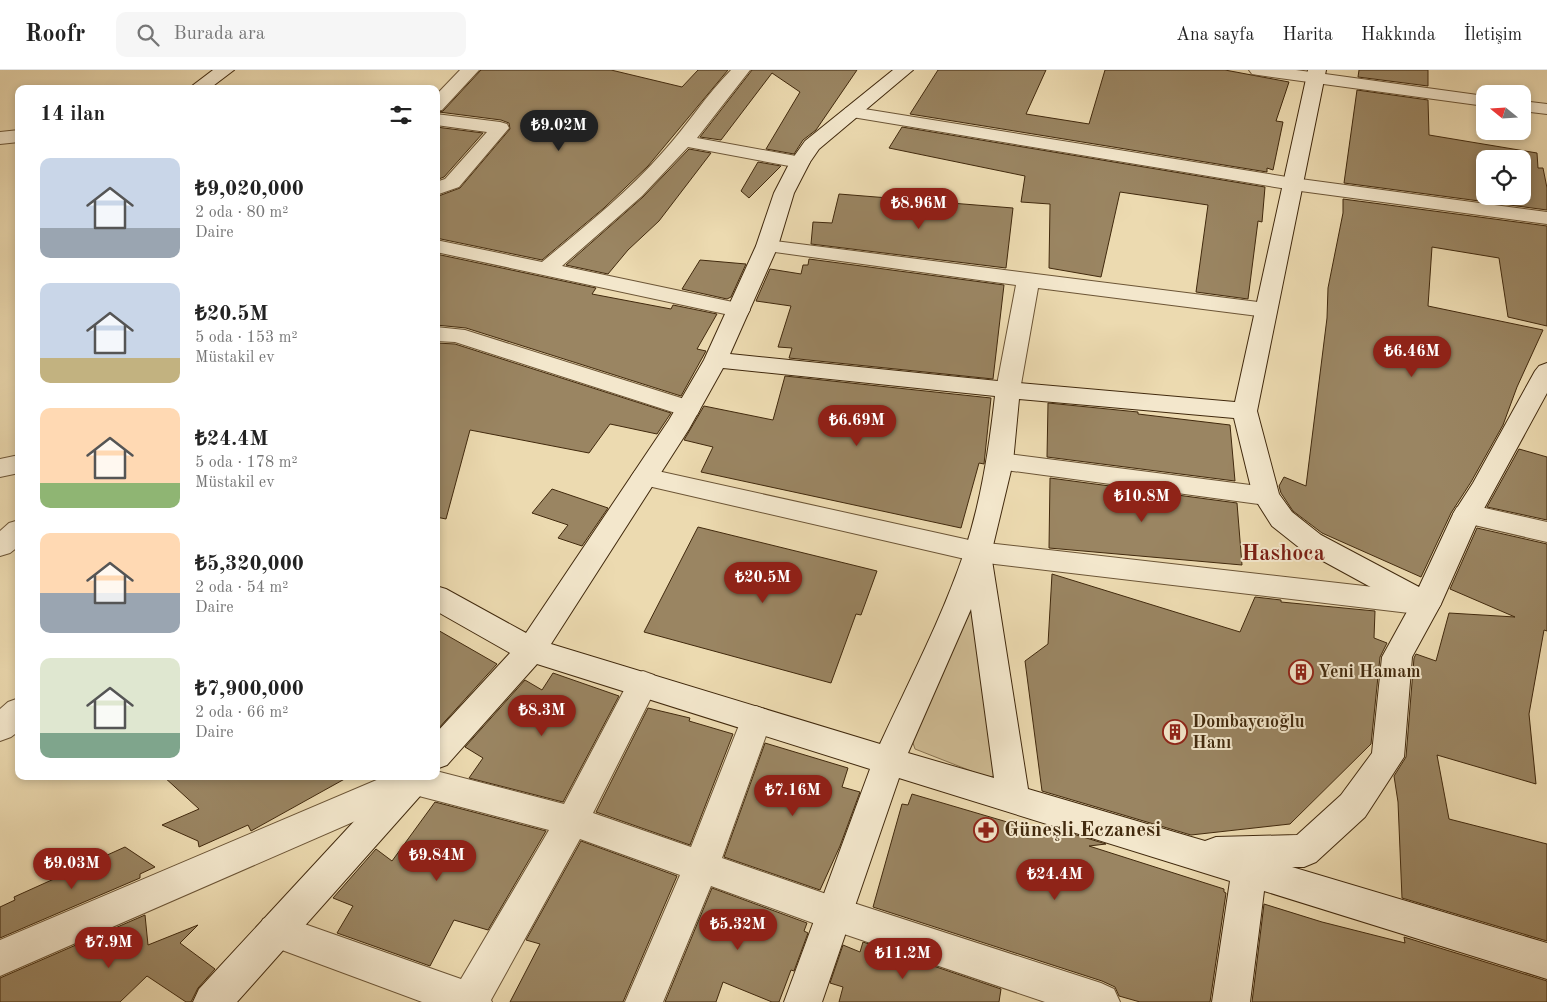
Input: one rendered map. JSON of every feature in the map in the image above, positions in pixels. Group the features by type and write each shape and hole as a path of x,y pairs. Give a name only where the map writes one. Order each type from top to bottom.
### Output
{"street":[{"path":"203,85 225,70"},
{"path":"440,102 470,70"},
{"path":"546,269 615,213 684,141 728,82 741,70"},
{"path":"440,749 531,650 688,409 716,360 739,310 767,246 784,193 800,162 812,145 904,70"},
{"path":"1258,70 1316,74 1476,100"},
{"path":"1316,74 1245,411 1266,496 1282,519 1311,542 1426,604"},
{"path":"1531,107 1547,109"},
{"path":"852,112 1293,184 1547,218"},
{"path":"440,120 500,128 452,183 440,188"},
{"path":"0,138 15,136"},
{"path":"684,141 800,162"},
{"path":"767,246 1266,310"},
{"path":"440,247 739,310"},
{"path":"803,1002 889,760 959,603 978,552 1000,462 1008,390 1028,280"},
{"path":"440,334 457,335 688,409"},
{"path":"716,360 1008,390 1245,411"},
{"path":"1196,854 1304,851 1353,806 1388,757 1397,657 1426,604 1466,514 1484,487 1547,371"},
{"path":"1000,462 1266,496"},
{"path":"0,468 15,465"},
{"path":"644,477 978,552 1426,604"},
{"path":"1466,514 1547,532"},
{"path":"0,546 15,533"},
{"path":"978,552 1013,799"},
{"path":"440,599 531,650 1547,961"},
{"path":"276,931 471,1001 572,821 643,684"},
{"path":"0,728 15,715"},
{"path":"644,1002 700,867 756,719"},
{"path":"440,779 572,821 835,914 1101,1002"},
{"path":"0,958 401,780"},
{"path":"212,1002 412,780"},
{"path":"1232,1002 1249,871"}],"shaded area":[{"path":"975,603 1000,773 991,777 915,749 913,743 915,733 965,611"}],"building":[{"path":"481,70 611,70 682,87 698,70 728,70 648,166 604,208 542,260 440,239 440,196 460,188 510,129 509,123 501,120 440,112"},
{"path":"752,70 857,70 816,130 803,140 794,154 766,149 800,92 772,73 721,140 700,137"},
{"path":"938,70 1046,70 1026,114 1089,124 1105,70 1225,70 1289,82 1276,121 1283,122 1273,170 1267,168 1267,172 910,114"},
{"path":"1359,70 1428,70 1428,86 1358,77"},
{"path":"1357,90 1428,100 1429,135 1519,150 1476,150 1476,201 1344,183"},
{"path":"902,127 1265,187 1262,222 1258,221 1248,299 1196,292 1208,205 1120,192 1101,277 1049,268 1050,204 1021,202 1025,176 889,148"},
{"path":"440,128 483,133 444,177 440,178"},
{"path":"689,149 711,153 659,221 628,250 608,274 566,265 643,197"},
{"path":"1531,152 1537,153 1538,168 1543,168 1547,188 1547,210 1509,205 1531,205"},
{"path":"758,162 781,166 749,198 741,191"},
{"path":"839,194 1013,208 1006,268 811,244 813,222 832,223"},
{"path":"1343,199 1547,226 1547,326 1508,317 1499,258 1432,247 1428,306 1543,330 1517,387 1503,425 1451,513 1421,577 1322,533 1293,511 1281,493 1279,486 1284,477 1306,486 1327,318 1328,288 1343,213"},
{"path":"440,255 596,288 592,294 671,309 673,305 717,314 697,349 706,351 681,396 466,328 440,325"},
{"path":"809,259 1004,285 993,379 789,358 792,348 778,347 791,306 756,301 770,269 801,274 803,265 808,265"},
{"path":"700,260 746,264 731,297 727,299 682,289"},
{"path":"440,343 455,344 671,413 657,434 610,424 589,453 470,430 446,519 440,518"},
{"path":"785,376 991,398 984,464 979,463 961,528 701,472 713,447 684,440 704,406 773,420"},
{"path":"1048,403 1138,412 1138,414 1230,425 1235,481 1047,457"},
{"path":"1519,449 1547,457 1547,520 1487,507"},
{"path":"1050,478 1237,503 1242,565 1049,548"},
{"path":"552,489 608,508 582,546 558,538 568,525 532,513"},
{"path":"698,527 877,571 861,615 856,614 831,683 644,632"},
{"path":"1477,528 1547,544 1547,631 1544,630 1529,714 1536,784 1437,755 1449,819 1547,844 1547,941 1402,898 1398,802 1394,776 1406,757 1414,658 1416,654 1436,661 1449,613 1515,617 1450,589"},
{"name":"Dombaycıoğlu Hanı","path":"1052,574 1240,632 1255,597 1281,600 1281,602 1375,611 1374,638 1387,643 1380,657 1371,744 1290,824 1191,835 1042,791 1025,661 1048,644"},
{"path":"440,631 497,664 440,727"},
{"path":"553,673 619,696 563,802 469,778 483,758 465,747 525,680 542,690"},
{"path":"648,708 690,718 689,721 733,734 690,845 596,812"},
{"path":"765,743 848,768 842,787 860,792 840,846 820,890 724,857"},
{"path":"167,780 343,780 251,831 248,825 199,847 198,841 162,825 199,809"},
{"path":"912,794 1048,834 1047,826 1106,844 1089,846 1224,889 1226,893 1210,1002 1140,1002 1119,996 1115,987 1102,981 873,907 902,804 908,805"},
{"path":"435,802 546,831 488,930 454,920 430,966 337,933 353,906 333,898 376,849 392,861"},
{"path":"581,841 677,876 623,1002 510,1002 540,944 526,940"},
{"path":"125,847 155,867 140,874 140,878 0,938 0,907 15,900 14,897"},
{"path":"712,888 807,923 804,931 808,933 794,971 791,970 779,1002 772,1002 723,982 716,1002 665,1002"},
{"path":"1264,904 1322,922 1405,943 1404,937 1547,981 1547,1002 1252,1002"},
{"path":"145,915 148,945 198,925 180,943 215,969 198,988 191,1002 186,1002 147,976 120,1002 0,1002 0,978"},
{"path":"863,942 1001,989 999,1002 839,1002 843,987 830,983 843,945 860,952"}],"place":[{"name":"Yeni Hamam","path":"1301,672"},
{"name":"Dombaycıoğlu Hanı","path":"1175,732"},
{"name":"Güneşli Eczanesi","path":"986,830"}],"district":[{"name":"Hashoca","path":"1283,554"}]}
